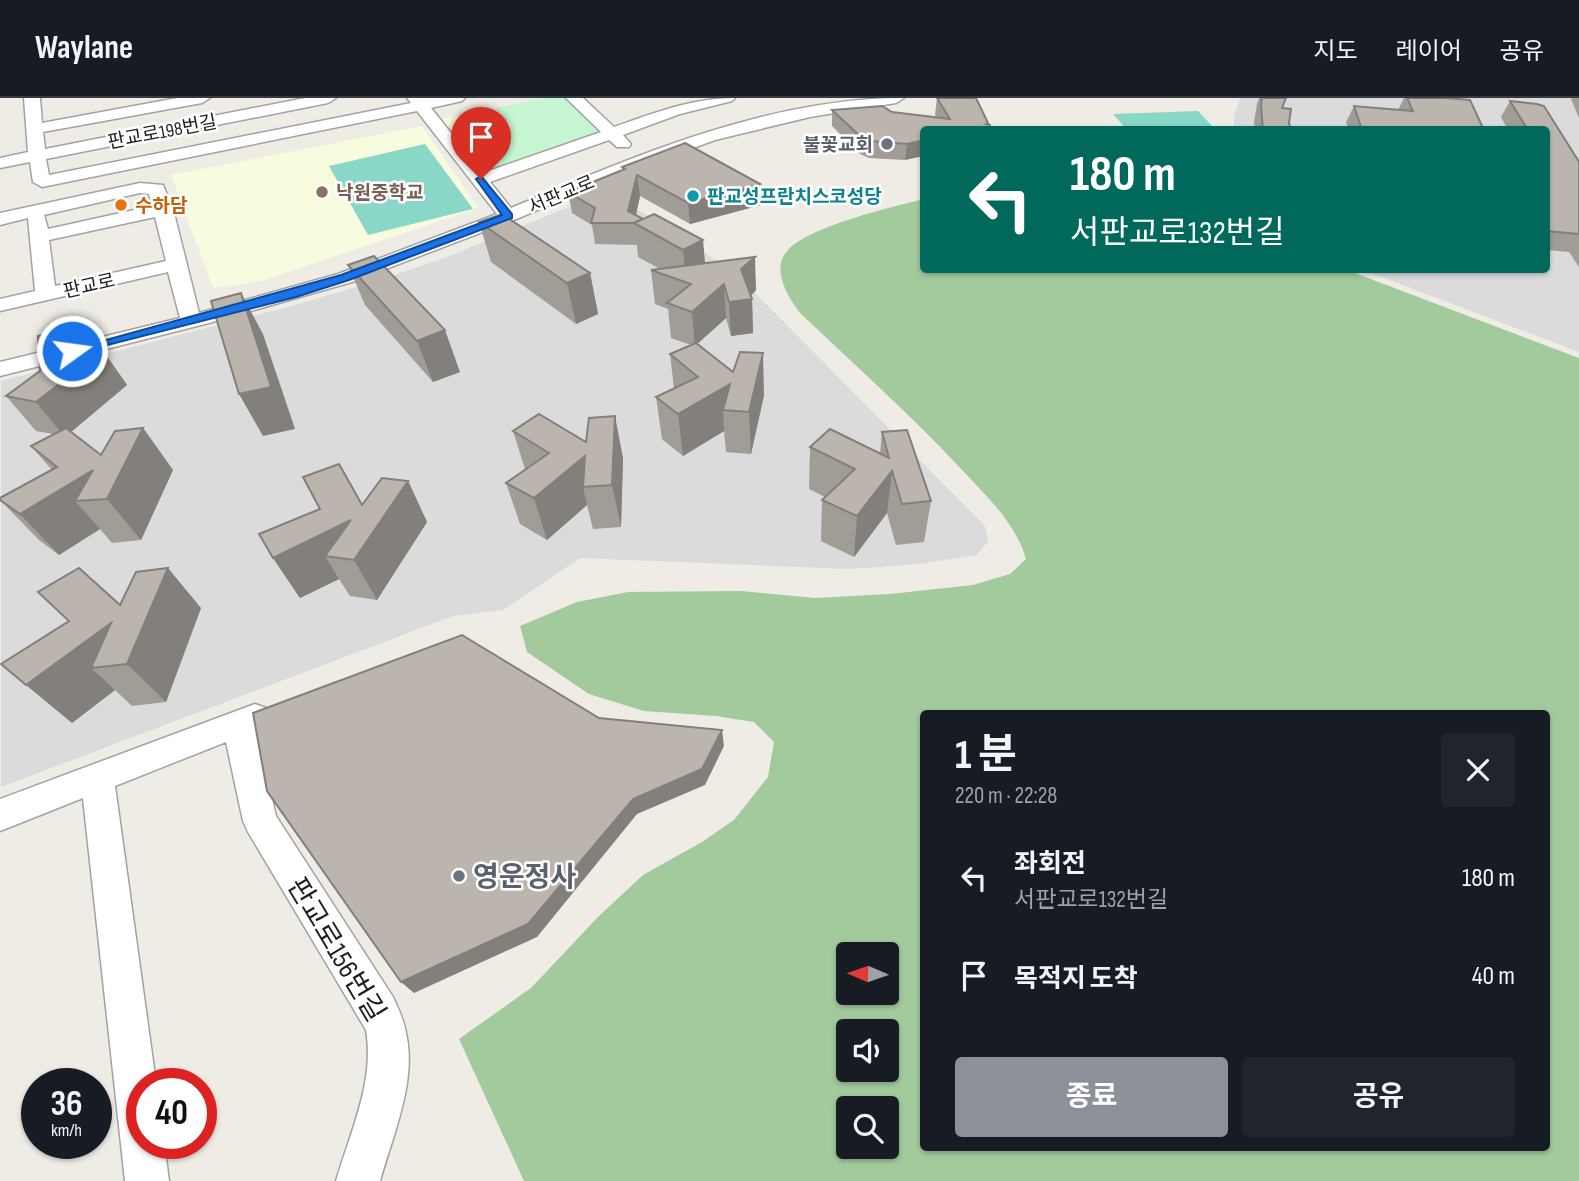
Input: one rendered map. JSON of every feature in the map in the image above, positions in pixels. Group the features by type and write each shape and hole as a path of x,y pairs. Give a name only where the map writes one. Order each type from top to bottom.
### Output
{"street":[{"path":"33,98 36,130"},
{"name":"판교로198번길","path":"202,98 126,105 36,130 42,182 237,144"},
{"path":"215,98 237,144 417,102 457,98"},
{"name":"판교로198번길","path":"0,163 328,98"},
{"path":"574,98 642,160"},
{"path":"660,98 675,111"},
{"path":"481,179 675,111 727,98"},
{"name":"서판교로","path":"0,369 191,321 345,278 508,216 642,160 748,126 896,98"},
{"path":"417,102 508,216"},
{"path":"0,219 152,187 159,190 191,321"},
{"path":"39,237 164,209"},
{"path":"36,211 46,294"},
{"name":"판교로","path":"0,305 178,264"},
{"path":"0,815 287,704"},
{"name":"판교로156번길","path":"238,723 260,821 379,1011 387,1036 388,1060 384,1084 358,1181"},
{"path":"97,777 133,1068"},
{"path":"144,1159 147,1181"}],"shaded area":[{"path":"1240,98 1579,98 1579,352 1371,273 1550,273 1550,126 1234,126"},
{"path":"492,109 508,126 452,138 438,120"},
{"path":"1198,111 1212,126 1123,126 1113,114"},
{"name":"낙원중학교","path":"422,126 478,208 261,281 213,288 171,175"},
{"path":"425,144 473,209 368,235 329,166"},
{"path":"605,192 651,217 742,280 985,526 988,542 976,555 920,564 850,569 580,558 503,610 453,616 1,787 1,381 292,306 392,276 447,257"}],"green space":[{"path":"546,98 569,98 599,129 600,135 500,170 479,169 454,139 512,126 496,108"},
{"path":"920,200 920,273 1355,273 1579,358 1579,1181 524,1181 459,1039 531,988 598,917 643,875 702,842 734,820 768,777 774,742 754,722 716,716 644,711 589,694 527,652 520,626 577,602 628,592 741,591 815,598 890,594 973,585 1010,574 1026,559 1016,534 992,502 925,432 800,313 791,299 781,274 783,257 799,241 832,225"}],"building":[{"path":"937,98 976,98 988,123 986,124 990,126 920,126 920,141 907,144 870,141 861,137 832,110 882,106 892,112 950,119"},
{"path":"1262,98 1286,98 1282,108 1291,109 1290,126 1263,126"},
{"path":"1407,98 1470,100 1482,126 1361,126 1354,106 1413,111"},
{"path":"1510,101 1544,106 1579,162 1579,234 1550,231 1550,126 1526,126"},
{"path":"685,143 760,184 688,203 637,175 628,211 643,219 634,223 591,223 595,208 568,192 625,169 622,167"},
{"path":"502,214 590,273 567,283 479,222"},
{"path":"654,214 703,240 683,250 634,223"},
{"path":"374,256 445,330 417,341 348,265"},
{"path":"755,257 741,269 752,299 729,302 724,284 692,312 667,303 691,284 651,270"},
{"path":"241,293 271,387 239,394 211,301"},
{"path":"72,327 74,344 100,347 97,349 103,350 36,402 6,396 40,371 38,336"},
{"path":"696,343 733,372 740,352 763,353 749,412 723,410 730,384 678,414 656,397 698,377 670,354"},
{"path":"539,414 586,442 589,418 615,416 612,485 583,487 585,456 534,498 506,483 549,453 513,431"},
{"path":"66,428 101,455 115,431 143,428 107,499 75,501 93,470 20,514 0,500 57,467 31,446"},
{"path":"830,429 889,458 882,432 907,430 931,501 902,504 892,471 857,516 822,500 855,469 810,447"},
{"path":"339,464 362,505 382,478 408,481 354,560 325,556 351,520 273,558 259,534 320,509 303,477"},
{"path":"79,568 120,605 136,572 168,568 127,664 91,668 111,623 26,685 1,664 69,621 38,592"},
{"name":"영운정사","path":"462,635 599,718 722,730 702,769 633,799 528,924 401,982 267,791 253,713"}],"place":[{"name":"불꽃교회","path":"887,144"},
{"name":"낙원중학교","path":"322,192"},
{"name":"판교성프란치스코성당","path":"693,196"},
{"name":"수하담","path":"121,205"},
{"name":"영운정사","path":"459,876"}],"route":[{"path":"72,351 345,278 508,216 481,179"}]}
